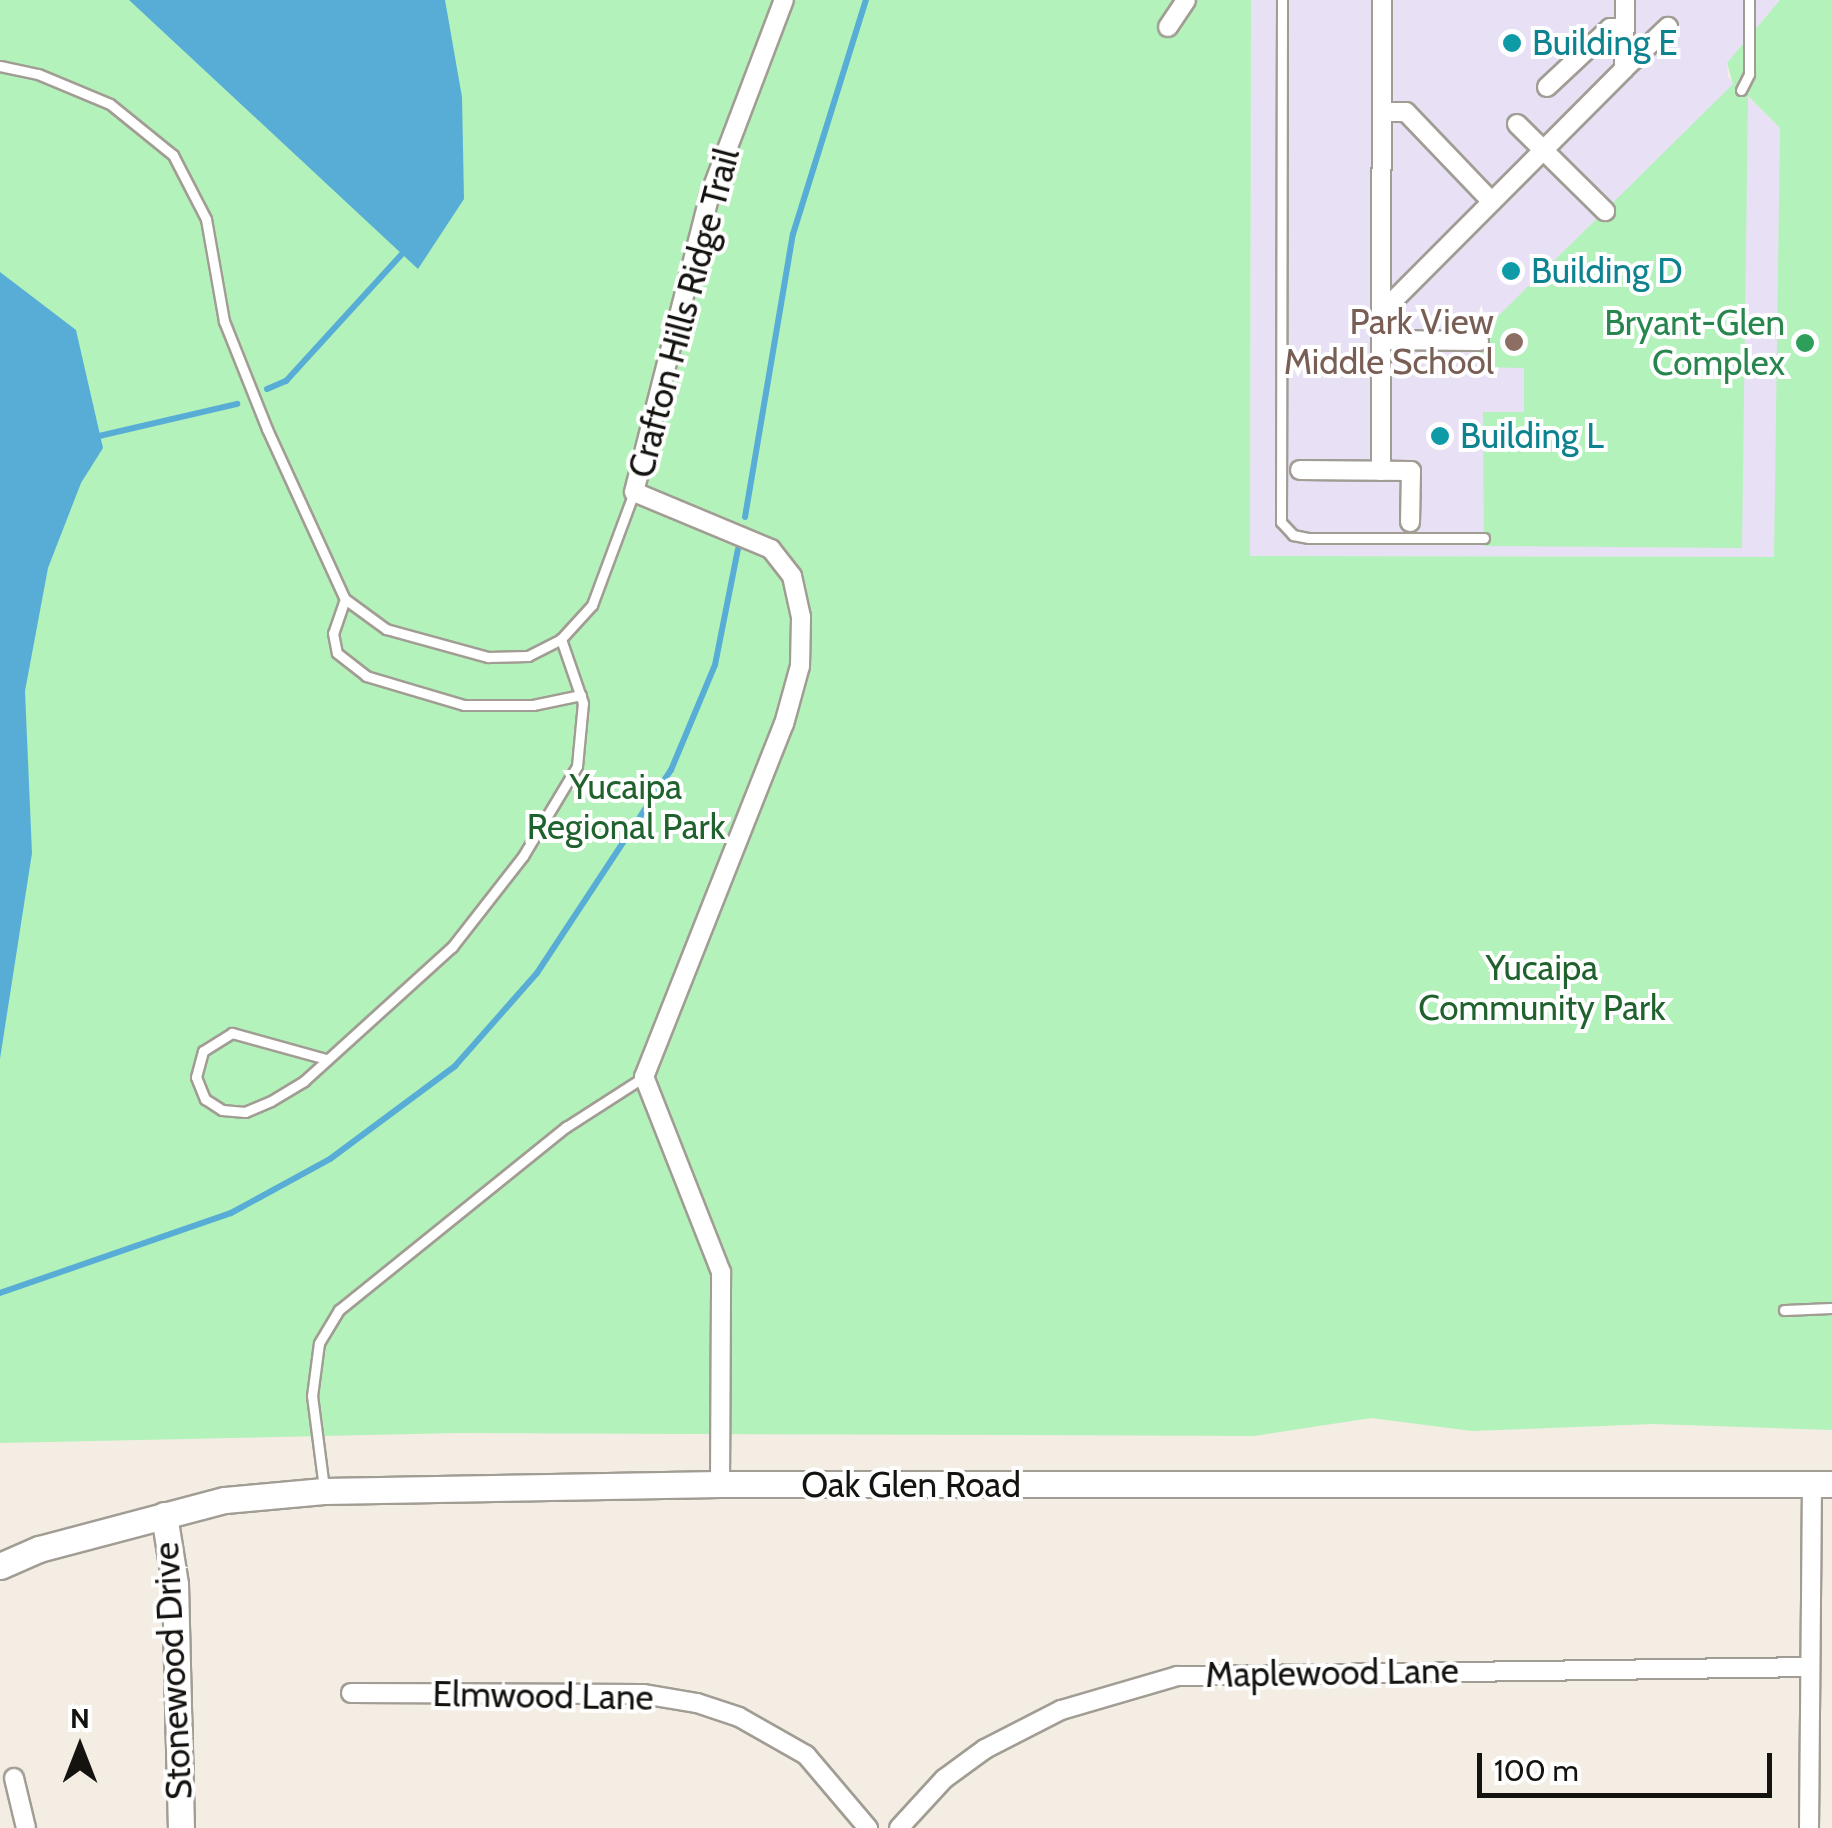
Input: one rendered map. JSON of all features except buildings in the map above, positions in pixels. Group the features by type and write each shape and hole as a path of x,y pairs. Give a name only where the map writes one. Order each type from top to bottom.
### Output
{"main road":[{"name":"Oak Glen Road","path":"0,1566 224,1500 324,1491 720,1484 1822,1485"},
{"name":"Stonewood Drive","path":"164,1515 174,1584 181,1828"}],"street":[{"name":"Crafton Hills Ridge Trail","path":"644,1077 784,724 800,666 801,617 792,576 771,549 634,492 709,197 784,0"},
{"path":"1168,27 1186,0"},
{"path":"1382,0 1382,471"},
{"path":"1624,69 1625,0"},
{"path":"1382,312 1668,27"},
{"path":"1547,87 1610,28 1625,28"},
{"path":"1382,112 1406,112 1492,202"},
{"path":"1517,124 1604,211"},
{"path":"1382,340 1480,340"},
{"path":"1300,470 1410,471 1410,522"},
{"path":"644,1077 721,1272 720,1484"},
{"path":"1809,1828 1810,1666 1822,1485"},
{"name":"Maplewood Lane","path":"899,1828 944,1779 1000,1741 1088,1700 1177,1676 1810,1666"},
{"name":"Elmwood Lane","path":"352,1693 643,1694 697,1703 739,1717 806,1754 868,1828"},
{"path":"14,1778 26,1828"}],"lane":[{"path":"1282,0 1281,522 1293,535 1309,538 1484,538"},
{"path":"1741,90 1748,74 1749,0"},
{"path":"0,66 38,74 110,104 173,156 206,219 224,321 346,599 386,629 488,658 528,656 561,639 592,606 634,492"},
{"path":"346,599 333,633 337,653 366,676 464,705 533,705 581,695"},
{"path":"326,1059 232,1033 203,1051 196,1077 205,1098 222,1110 245,1112 304,1080 452,947 523,856 576,766 581,695 561,639"},
{"path":"324,1491 312,1396 319,1343 339,1310 566,1127 644,1077"},
{"path":"1784,1310 1832,1308"}],"shaded area":[{"name":"Park View Middle School","path":"1251,0 1780,0 1727,63 1728,77 1780,128 1775,557 1250,556"}],"green space":[{"name":"Yucaipa Regional Park","path":"0,0 1251,0 1250,556 1774,557 1780,128 1748,96 1742,548 1484,546 1483,412 1524,412 1524,368 1479,367 1479,335 1733,84 1727,63 1780,0 1832,0 1832,1430 1653,1424 1472,1431 1371,1418 1254,1436 459,1433 0,1443"}],"water":[{"path":"129,0 445,0 462,97 464,199 418,269"},
{"path":"0,272 76,330 103,448 81,483 48,568 25,691 32,853 0,1059"}],"waterway":[{"path":"745,517 793,234 866,0"},
{"path":"267,389 286,381 402,254"},
{"path":"99,436 237,404"},
{"path":"0,1293 231,1213 330,1159 455,1066 537,973 671,770 715,665 738,549"}],"place":[{"name":"Building E","path":"1512,43"},
{"name":"Building D","path":"1511,271"},
{"name":"Park View Middle School","path":"1514,342"},
{"name":"Bryant-Glen Complex","path":"1805,343"},
{"name":"Building L","path":"1440,436"}],"park label":[{"name":"Yucaipa Community Park","path":"1542,988"}]}
